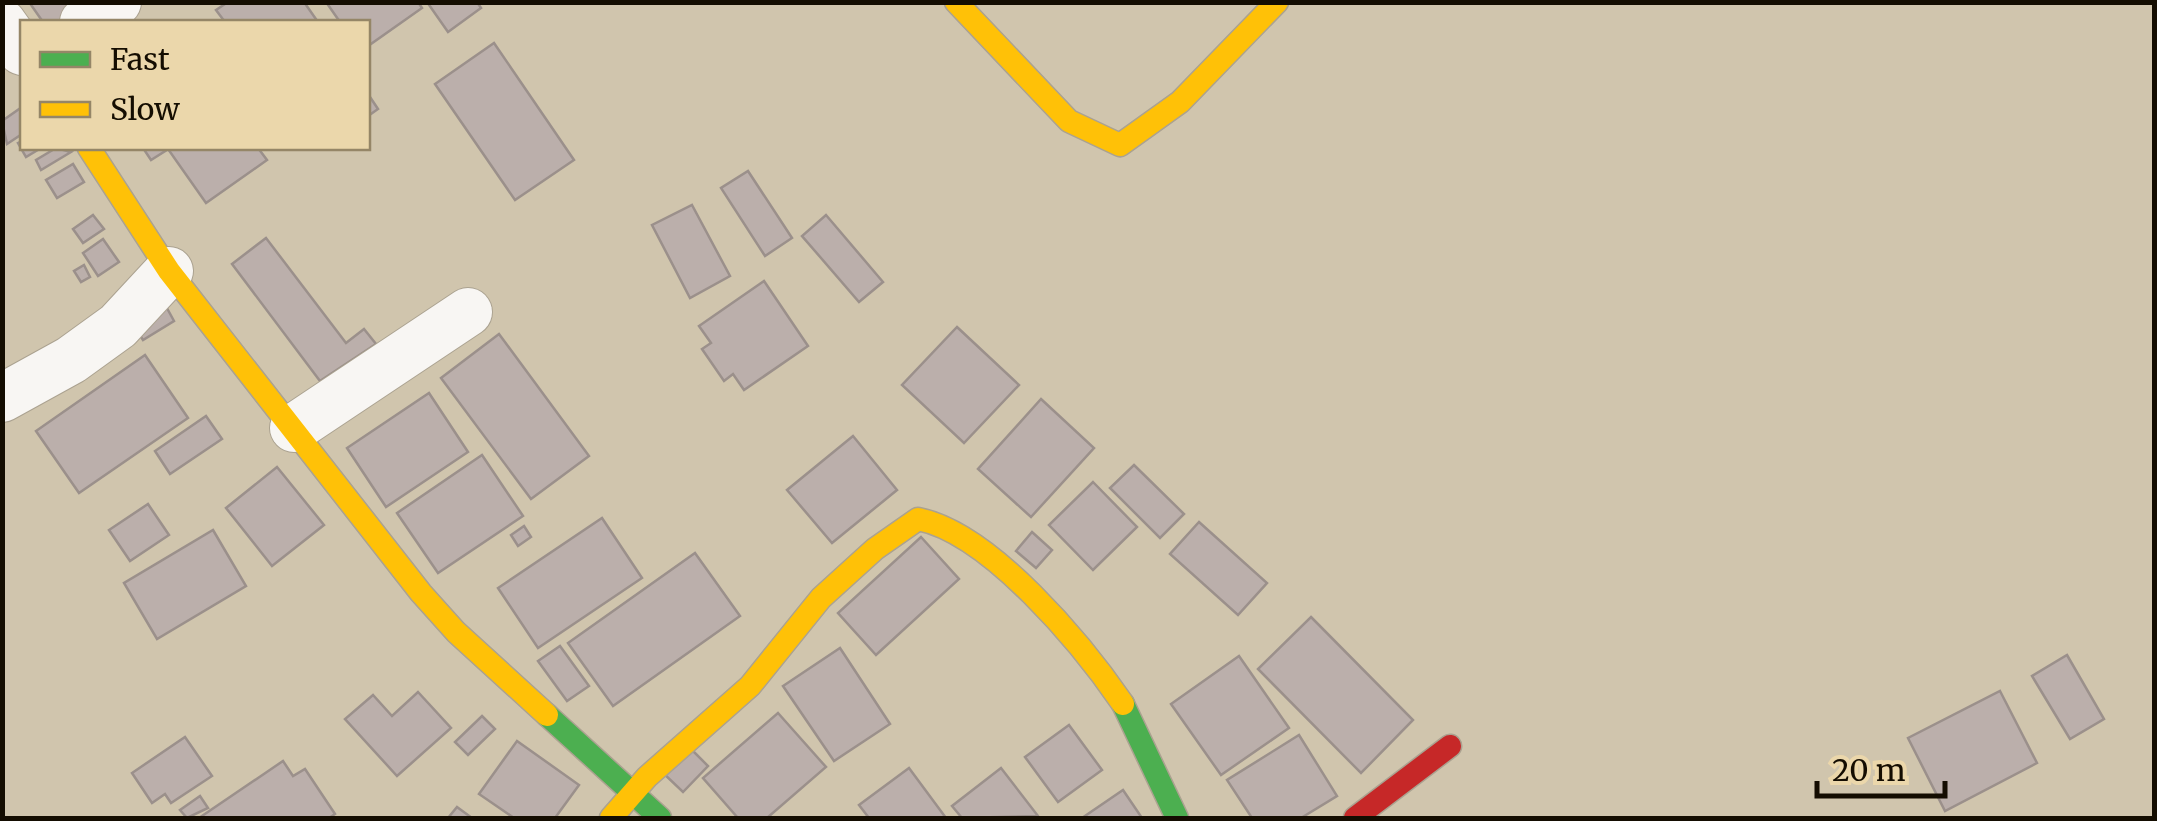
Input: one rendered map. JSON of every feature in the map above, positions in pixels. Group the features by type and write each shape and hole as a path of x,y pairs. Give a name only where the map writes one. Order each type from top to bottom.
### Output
{"street":[{"path":"87,20 117,2"},
{"path":"956,2 1069,121 1120,145 1180,102 1276,2"},
{"path":"2,22 20,48"},
{"path":"90,150 169,271 456,632 660,818"},
{"path":"2,398 71,360 118,326 169,271"},
{"path":"294,428 468,312"},
{"path":"611,818 632,790 768,666 798,621 834,584 915,520 937,518 970,538 1073,641 1129,713 1177,818"},
{"path":"1356,818 1450,746"}],"building":[{"path":"29,2 87,2 61,20 42,20"},
{"path":"228,2 304,2 317,20 224,20 216,10"},
{"path":"326,2 418,2 422,8 370,45 370,20 339,20"},
{"path":"427,2 477,2 481,8 448,32"},
{"path":"494,43 574,160 515,200 435,84"},
{"path":"370,97 378,109 370,115"},
{"path":"20,108 20,135 7,144 2,121"},
{"path":"53,150 71,152 41,170 36,160"},
{"path":"144,150 167,150 151,160"},
{"path":"169,150 260,150 267,160 206,203"},
{"path":"73,164 84,182 57,198 46,180"},
{"path":"748,171 792,238 765,256 721,188"},
{"path":"692,205 730,276 690,298 652,225"},
{"path":"93,215 104,229 83,243 73,229"},
{"path":"826,215 883,282 859,302 802,236"},
{"path":"266,238 346,343 364,329 376,344 320,381 232,264"},
{"path":"103,239 119,262 98,276 83,253"},
{"path":"84,265 90,277 81,282 74,271"},
{"path":"764,281 808,346 744,390 733,374 724,381 702,349 711,343 699,326"},
{"path":"162,299 174,321 143,340 129,318"},
{"path":"957,327 1019,385 964,443 902,385"},
{"path":"499,334 589,456 531,499 441,378"},
{"path":"145,355 188,418 79,493 36,431"},
{"path":"429,393 468,452 386,507 347,448"},
{"path":"1041,399 1094,448 1031,517 978,469"},
{"path":"206,416 222,439 170,474 155,451"},
{"path":"853,436 897,490 832,543 787,490"},
{"path":"482,455 523,516 438,573 397,513"},
{"path":"1134,465 1184,514 1160,538 1110,488"},
{"path":"277,467 324,525 272,566 226,508"},
{"path":"1093,482 1137,527 1093,570 1049,525"},
{"path":"148,504 169,535 130,561 109,530"},
{"path":"602,518 642,578 538,648 498,588"},
{"path":"1199,522 1267,583 1238,615 1170,554"},
{"path":"524,526 531,537 518,546 511,535"},
{"path":"213,530 246,586 157,639 124,583"},
{"path":"1032,532 1052,550 1036,568 1016,551"},
{"path":"921,537 959,579 876,655 838,613"},
{"path":"695,553 740,616 613,706 568,643"},
{"path":"1311,617 1413,720 1361,773 1258,669"},
{"path":"560,646 589,686 567,701 538,661"},
{"path":"840,648 890,724 834,761 783,686"},
{"path":"2067,655 2104,719 2070,739 2032,676"},
{"path":"1239,656 1289,728 1221,775 1171,704"},
{"path":"2000,691 2037,763 1945,811 1908,738"},
{"path":"418,692 451,728 397,776 345,719 373,695 392,716"},
{"path":"778,713 826,767 767,818 738,818 703,778"},
{"path":"482,716 495,729 468,755 455,742"},
{"path":"1069,725 1102,770 1058,802 1025,757"},
{"path":"1299,735 1337,796 1301,818 1252,818 1227,780"},
{"path":"185,737 212,776 171,803 165,794 152,803 132,773"},
{"path":"517,741 579,785 555,818 514,818 479,794"},
{"path":"688,746 708,766 683,792 662,772"},
{"path":"283,761 293,776 305,769 335,814 329,818 199,818"},
{"path":"909,768 946,818 869,818 859,805"},
{"path":"1001,768 1038,816 962,818 952,806"},
{"path":"1123,790 1142,818 1082,818"},
{"path":"200,796 208,808 187,818 180,810"},
{"path":"457,807 472,818 448,818"}],"traffic: fast":[{"path":"1123,704 1177,818"},
{"path":"547,715 660,818"}],"traffic: slow":[{"path":"956,2 1069,121 1120,145 1180,102 1277,2"},
{"path":"90,150 169,271 421,593 456,632 547,715"},
{"path":"611,818 647,777 750,686 821,598 875,549 918,519 975,545 1004,568 1059,623 1123,704"}],"traffic: jam":[{"path":"1355,818 1450,746"}]}
